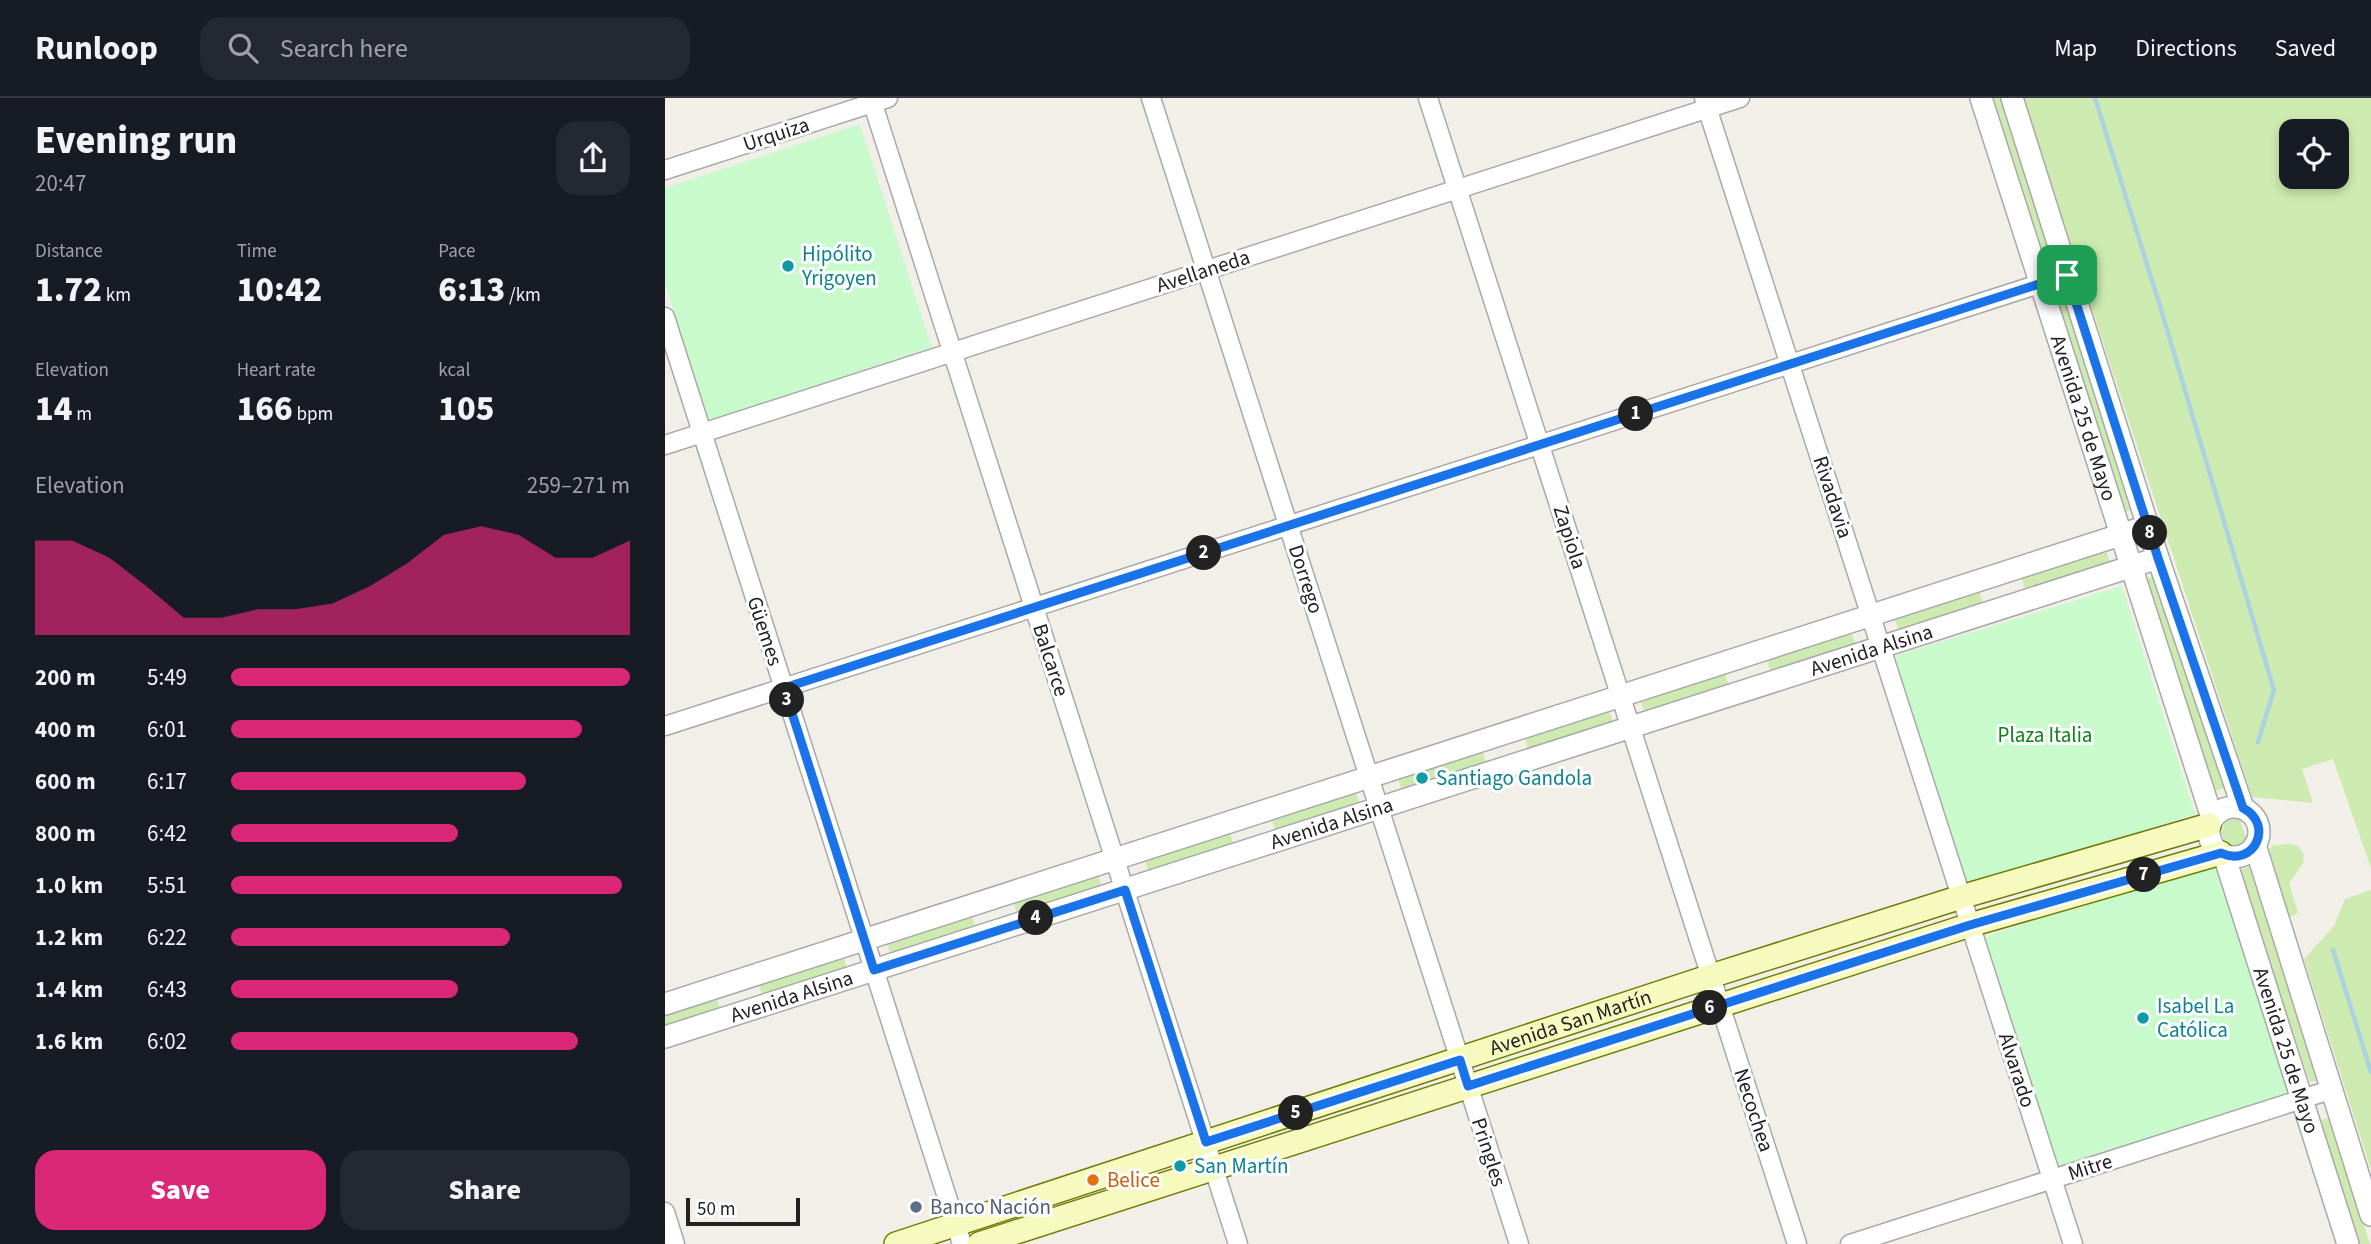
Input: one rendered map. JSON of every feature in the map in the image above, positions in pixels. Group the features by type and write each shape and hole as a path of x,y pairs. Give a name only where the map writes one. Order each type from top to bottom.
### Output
{"main road":[{"name":"Avenida San Martín","path":"896,1244 958,1235 1206,1142 1711,976 2211,822"},
{"name":"Avenida San Martín","path":"979,1244 1970,925 2223,854"}],"street":[{"name":"Dorrego","path":"1151,98 1460,1060"},
{"name":"Zapiola","path":"1428,98 1711,976"},
{"name":"Avellaneda","path":"665,445 1458,189 1706,103 1740,98"},
{"name":"Avenida 25 de Mayo","path":"1980,98 2132,566 2211,822"},
{"name":"Avenida 25 de Mayo","path":"2012,98 2158,558 2243,808"},
{"name":"Urquiza","path":"665,170 877,100"},
{"name":"Balcarce","path":"877,100 953,352 1238,1244"},
{"name":"Rivadavia","path":"1706,103 1961,897"},
{"path":"665,726 2067,275"},
{"name":"Güemes","path":"665,317 958,1235"},
{"name":"Avenida Alsina","path":"665,1004 2148,526"},
{"name":"Avenida Alsina","path":"665,1037 2158,558"},
{"path":"2232,806 2243,808 2252,814 2258,823 2255,845 2247,853 2236,857 2223,854 2209,838 2211,822 2221,810 2232,806"},
{"name":"Avenida 25 de Mayo","path":"2255,845 2371,1215"},
{"name":"Avenida 25 de Mayo","path":"2223,854 2348,1244"},
{"name":"Alvarado","path":"1961,897 2073,1244"},
{"name":"Necochea","path":"1711,976 1797,1244"},
{"name":"Pringles","path":"1460,1060 1519,1244"},
{"name":"Mitre","path":"1850,1244 2330,1090"},
{"path":"665,1212 675,1244"}],"green space":[{"path":"1992,98 2005,98 2054,253 2043,257"},
{"path":"2023,98 2371,98 2371,868 2333,759 2302,769 2313,803 2252,797"},
{"path":"860,124 932,348 709,421 665,284 665,188"},
{"path":"2067,296 2135,509 2123,512 2056,300"},
{"path":"2105,548 2110,562 2025,589 2021,576"},
{"path":"2155,576 2227,787 2216,791 2144,580"},
{"name":"Plaza Italia","path":"2122,586 2195,814 1967,886 1895,656"},
{"path":"1979,590 1983,603 1899,631 1894,617"},
{"path":"1851,632 1856,645 1771,673 1767,659"},
{"path":"1725,673 1729,687 1645,714 1640,700"},
{"path":"1608,708 1613,722 1528,749 1524,736"},
{"path":"1482,750 1486,763 1402,790 1397,777"},
{"path":"1356,792 1360,806 1276,833 1272,819"},
{"path":"2238,816 2247,839 2243,845 2230,844 2221,834 2226,820"},
{"path":"1230,833 1234,847 1149,874 1145,860"},
{"path":"2274,845 2298,846 2304,854 2303,863 2289,884 2298,913 2290,917 2266,852"},
{"path":"2214,861 2293,1092 2059,1170 1984,937"},
{"path":"2249,867 2321,1079 2310,1082 2238,871"},
{"path":"1098,875 1102,889 1018,916 1013,902"},
{"path":"2371,890 2371,1170 2304,959 2334,926 2345,899"},
{"path":"972,916 976,930 891,957 887,943"},
{"path":"843,955 847,969 763,996 758,983"},
{"path":"716,997 721,1010 665,1028 665,1013"},
{"path":"2328,1118 2370,1244 2357,1244 2317,1121"}],"waterway":[{"path":"2095,98 2274,690 2258,742"},
{"path":"2333,950 2371,1072"}],"place":[{"name":"Hipólito Yrigoyen","path":"788,266"},
{"name":"Santiago Gandola","path":"1422,778"},
{"name":"Isabel La Católica","path":"2143,1018"},
{"name":"San Martín","path":"1180,1166"},
{"name":"Belice","path":"1093,1180"},
{"name":"Banco Nación","path":"916,1207"}],"route":[{"path":"2067,275 2158,558 2243,808 2252,814 2258,823 2258,838 2247,853 2236,857 2221,853 1970,925 1468,1086 1460,1060 1206,1142 1125,890 874,970 784,688 2067,275"}]}
